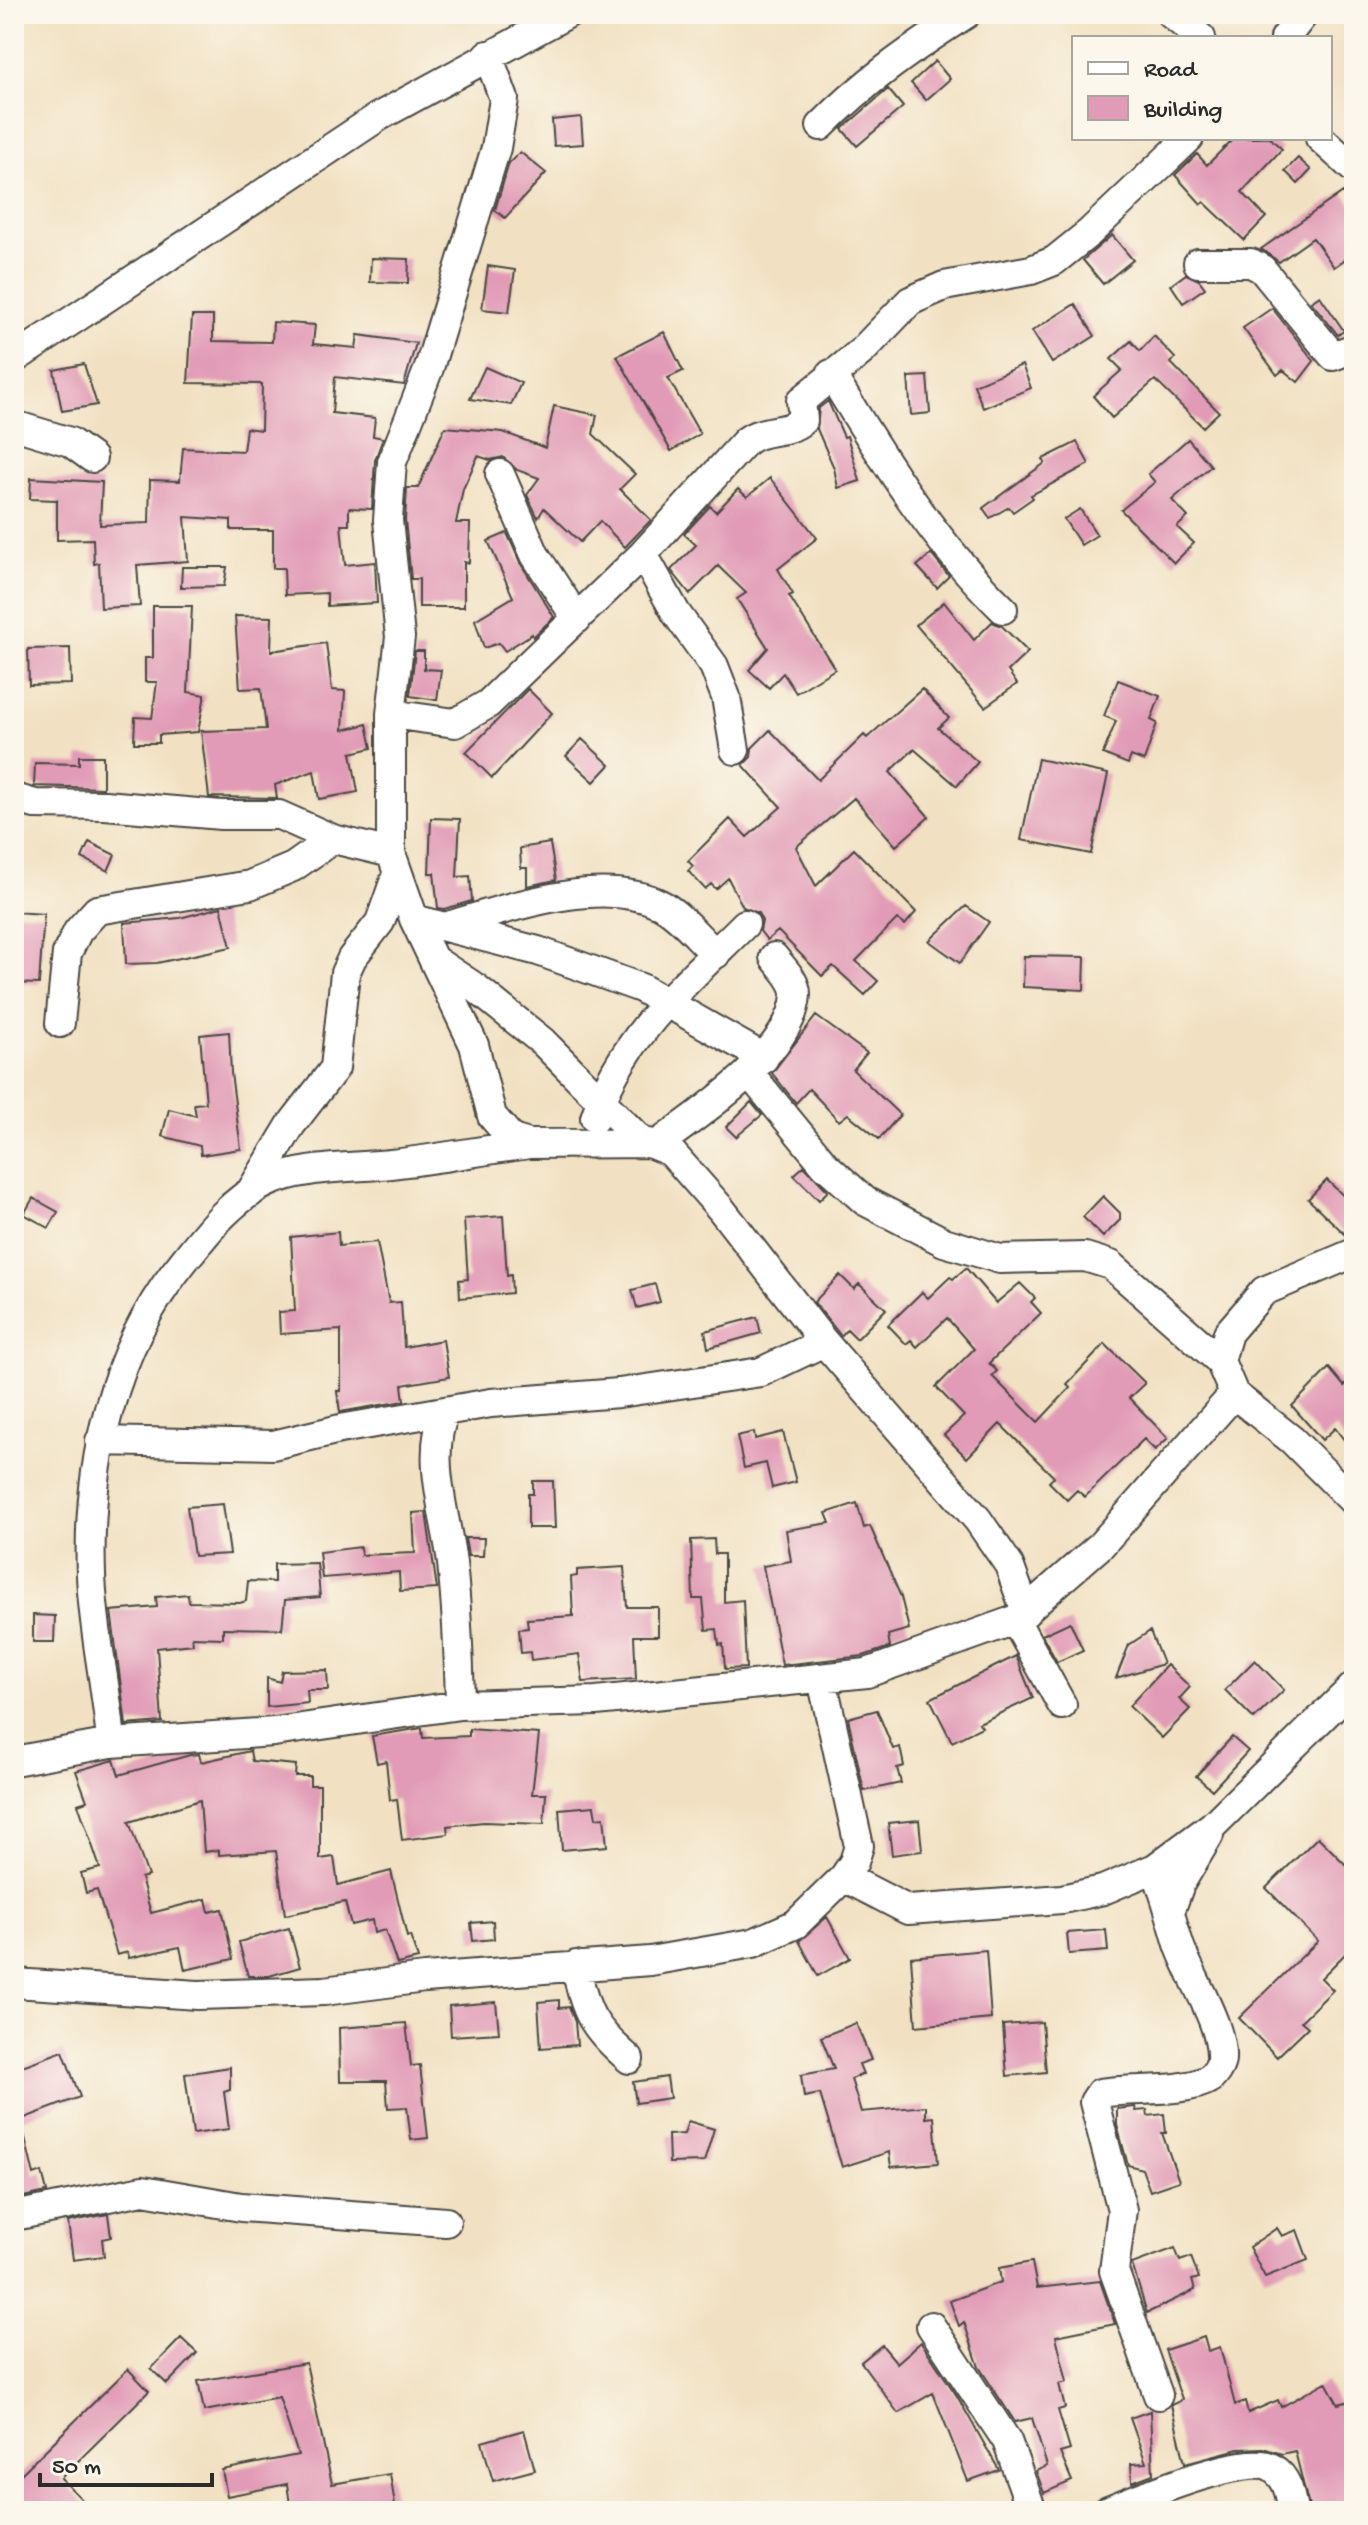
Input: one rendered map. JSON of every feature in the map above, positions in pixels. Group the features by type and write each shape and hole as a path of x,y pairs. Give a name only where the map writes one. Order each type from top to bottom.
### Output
{"street":[{"path":"14,359 378,117 567,14"},
{"path":"821,126 860,86 966,14"},
{"path":"1171,14 1198,36"},
{"path":"1287,36 1304,14"},
{"path":"250,1193 291,1125 335,1068 345,973 352,958 380,922 394,864 391,714 400,637 388,520 392,462 429,368 496,148 504,99 488,55"},
{"path":"391,714 455,723 470,717 488,704 643,554 746,441 756,434 787,430 803,420 801,401 862,351 910,301 944,286 1031,270 1054,261 1089,233 1187,140"},
{"path":"1322,140 1354,169"},
{"path":"1198,263 1251,263 1262,269 1333,356 1354,348"},
{"path":"831,374 911,505 1003,609"},
{"path":"14,425 70,442 92,458"},
{"path":"500,474 535,555 577,619"},
{"path":"643,554 676,613 714,666 726,697 735,750"},
{"path":"14,798 35,804 105,805 221,815 279,815 394,864 414,919 474,1045 492,1116 512,1139 529,1144"},
{"path":"60,1023 67,953 78,931 97,910 250,885 293,867 333,839"},
{"path":"447,926 513,907 599,891 621,892 662,905 716,954"},
{"path":"414,919 538,951 668,1000 757,1066 825,1165 865,1201 944,1242 1000,1259 1085,1257 1111,1265 1220,1361 1234,1394 1292,1440 1354,1502"},
{"path":"587,1145 600,1102 629,1047 668,1000 745,924"},
{"path":"111,1743 91,1574 100,1441 116,1381 164,1285 213,1225 250,1193 267,1183 294,1175 457,1157 529,1144 651,1144 757,1066 792,1012 796,992 792,980 774,957"},
{"path":"433,960 476,988 543,1042 600,1102 651,1144 685,1166 824,1342 978,1520 1009,1565 1021,1616 1062,1705"},
{"path":"1220,1361 1228,1333 1264,1291 1354,1253"},
{"path":"100,1441 273,1445 340,1429 445,1411 619,1393 761,1372 824,1342"},
{"path":"14,1761 111,1743 274,1732 460,1705 596,1701 867,1673 1021,1616 1101,1545 1234,1394"},
{"path":"445,1411 437,1429 436,1454 452,1564 460,1705"},
{"path":"14,1983 198,1995 324,1991 576,1965 650,1961 753,1943 796,1924 844,1877 854,1862 859,1846 822,1679"},
{"path":"844,1877 908,1910 1062,1899 1103,1890 1155,1868 1217,1820 1354,1686"},
{"path":"1171,1909 1180,1884 1217,1820"},
{"path":"1155,1868 1171,1909 1179,1943 1215,2030 1221,2061 1213,2077 1195,2085 1108,2091 1100,2093 1094,2102 1122,2210 1114,2271 1158,2395"},
{"path":"576,1965 582,2001 591,2020 629,2059"},
{"path":"14,2216 143,2190 241,2207 446,2222"},
{"path":"931,2326 1007,2441 1032,2511"},
{"path":"1106,2511 1179,2482 1251,2464 1269,2465 1280,2474 1289,2487 1293,2511"}],"building":[{"path":"935,61 950,79 926,100 911,83"},
{"path":"888,89 903,107 857,146 842,129"},
{"path":"581,117 583,144 554,146 552,120"},
{"path":"1232,140 1272,140 1282,149 1242,192 1266,217 1244,240 1204,202 1201,204 1175,175 1197,154 1207,165"},
{"path":"520,152 546,173 505,218 495,210 509,163"},
{"path":"1298,158 1311,170 1298,184 1285,171"},
{"path":"1343,192 1354,208 1354,253 1334,267 1313,238 1279,262 1261,249"},
{"path":"1112,235 1133,260 1103,284 1083,260"},
{"path":"371,258 409,259 408,283 370,282"},
{"path":"488,266 515,270 509,312 482,309"},
{"path":"1186,274 1199,280 1205,288 1183,303 1171,285"},
{"path":"1320,296 1344,331 1338,335 1311,302"},
{"path":"1075,304 1095,336 1052,363 1032,331"},
{"path":"1272,308 1314,361 1298,382 1283,370 1277,375 1243,328"},
{"path":"192,316 213,316 213,341 272,342 273,322 315,325 313,344 356,348 358,335 416,343 404,385 335,377 332,413 375,418 373,436 383,438 375,460 372,509 349,508 349,525 341,525 345,565 375,562 377,603 327,606 327,593 285,595 284,568 273,568 273,530 231,530 231,520 185,517 188,561 137,565 140,606 101,608 99,563 94,564 93,539 57,540 57,500 30,499 31,478 102,482 100,525 149,523 150,480 180,481 183,448 243,451 246,428 261,430 262,384 188,383"},
{"path":"664,332 683,371 668,378 700,434 671,451 617,356"},
{"path":"1154,336 1175,358 1171,363 1219,412 1203,427 1155,380 1112,418 1093,396 1122,370 1111,359 1131,341 1140,351"},
{"path":"84,364 97,405 62,411 54,370"},
{"path":"1022,365 1031,388 983,408 974,385"},
{"path":"485,367 521,383 511,405 470,399"},
{"path":"927,376 930,413 911,415 908,377"},
{"path":"828,401 844,437 847,436 860,481 838,488 834,468 817,429 819,408"},
{"path":"554,406 597,415 593,434 635,474 620,489 651,520 625,547 600,521 580,542 544,508 538,518 527,495 539,478 517,470 503,457 490,460 478,456 463,489 456,523 470,523 469,563 464,562 464,607 419,607 419,579 411,579 405,520 407,488 418,488 445,427 503,432 545,448"},
{"path":"1188,439 1211,466 1172,500 1188,517 1177,527 1194,543 1174,563 1121,510 1155,482 1148,474"},
{"path":"1077,442 1089,464 1031,495 1033,498 1013,512 1009,507 990,518 983,508 1045,463 1043,459"},
{"path":"770,478 817,538 778,569 793,594 789,596 835,669 796,693 783,673 769,688 749,670 768,648 737,599 746,593 718,566 690,594 671,570 696,545 684,534 710,506 716,512 738,489 747,497"},
{"path":"1080,509 1097,535 1081,545 1064,519"},
{"path":"507,533 521,564 554,617 533,637 532,634 505,651 499,643 484,648 475,620 513,597 488,541"},
{"path":"931,554 949,576 937,588 917,566"},
{"path":"182,567 227,567 224,586 181,587"},
{"path":"944,602 974,640 992,622 1002,626 1028,652 1008,671 1017,684 985,707 916,625"},
{"path":"153,606 192,606 188,692 205,695 198,732 159,735 159,743 134,743 135,717 152,718 157,682 145,682 145,658 153,658"},
{"path":"235,616 272,617 271,651 326,643 332,690 345,691 343,730 367,724 372,748 351,753 358,792 319,799 314,771 275,785 277,798 209,797 201,731 266,729 261,688 240,689"},
{"path":"70,648 71,684 29,685 28,649"},
{"path":"415,651 424,651 424,669 441,670 437,700 410,696"},
{"path":"1118,680 1160,696 1151,720 1157,723 1144,761 1131,756 1128,764 1103,754 1116,721 1104,716"},
{"path":"528,689 552,713 492,778 466,752"},
{"path":"922,689 949,718 938,728 978,762 957,786 914,749 890,772 929,817 896,846 854,798 796,847 816,886 854,849 916,912 905,925 897,919 856,961 878,981 865,995 833,966 822,976 778,931 767,940 760,931 762,921 758,913 743,907 728,878 716,889 711,884 705,889 688,871 693,866 688,861 730,819 747,837 781,807 743,765 751,757 752,748 770,730 818,780 864,735 867,738"},
{"path":"582,739 610,765 594,782 566,756"},
{"path":"79,756 103,756 103,788 34,786 35,763 79,764"},
{"path":"1038,759 1108,774 1091,854 1021,840"},
{"path":"431,818 460,819 457,877 470,876 472,901 438,908 434,873 429,873"},
{"path":"89,842 115,855 108,871 82,858"},
{"path":"550,843 556,880 527,886 527,868 521,868 520,848"},
{"path":"966,906 989,922 960,963 929,941"},
{"path":"221,907 231,947 157,963 126,964 124,923 180,918"},
{"path":"14,912 44,914 39,984 14,983"},
{"path":"1024,956 1085,957 1084,990 1023,987"},
{"path":"816,1016 867,1053 853,1070 900,1115 879,1139 848,1114 839,1121 809,1089 796,1103 772,1073"},
{"path":"229,1032 241,1149 201,1155 200,1146 162,1136 169,1109 196,1116 194,1104 206,1103 200,1035"},
{"path":"751,1102 762,1115 736,1137 726,1127"},
{"path":"804,1166 828,1191 819,1200 794,1175"},
{"path":"1327,1180 1354,1206 1354,1236 1348,1237 1308,1199"},
{"path":"1103,1196 1120,1213 1120,1220 1103,1237 1083,1217"},
{"path":"33,1198 58,1212 49,1228 24,1214"},
{"path":"503,1216 507,1276 511,1275 512,1293 460,1298 459,1280 468,1279 464,1219"},
{"path":"338,1232 339,1246 377,1242 389,1303 401,1302 404,1347 443,1340 449,1377 402,1385 404,1401 340,1412 337,1391 341,1391 341,1330 280,1334 279,1312 295,1311 291,1237"},
{"path":"966,1268 996,1303 1020,1283 1035,1298 1031,1302 1041,1313 989,1363 997,1371 992,1376 1038,1422 1070,1388 1067,1384 1105,1344 1145,1383 1129,1398 1168,1438 1155,1450 1144,1439 1085,1497 1077,1490 1067,1500 1049,1482 1054,1477 1000,1424 967,1458 944,1435 964,1416 936,1387 974,1349 947,1318 917,1347 911,1340 906,1344 888,1325 922,1292 928,1298 950,1277 953,1279"},
{"path":"840,1275 854,1289 859,1284 886,1309 857,1339 847,1329 841,1336 814,1302"},
{"path":"655,1284 660,1302 637,1308 632,1290"},
{"path":"757,1317 761,1333 708,1348 705,1331"},
{"path":"1329,1368 1344,1386 1354,1378 1354,1453 1335,1428 1322,1440 1292,1406"},
{"path":"754,1432 755,1439 783,1432 796,1482 772,1488 766,1463 744,1468 737,1436"},
{"path":"533,1481 553,1481 555,1528 528,1528 528,1494 533,1494"},
{"path":"857,1503 864,1528 870,1526 901,1597 909,1629 888,1635 890,1647 863,1656 782,1665 763,1566 791,1561 786,1530 830,1523 826,1513"},
{"path":"223,1504 230,1554 194,1556 187,1507"},
{"path":"426,1512 437,1589 400,1591 399,1572 322,1578 319,1552 360,1547 361,1555 415,1553 413,1513"},
{"path":"465,1538 484,1538 483,1556 468,1556"},
{"path":"714,1539 715,1554 724,1554 724,1602 743,1600 746,1668 725,1669 723,1644 719,1645 717,1629 706,1630 703,1599 693,1599 691,1540"},
{"path":"317,1563 320,1597 285,1600 282,1629 223,1628 223,1638 192,1637 193,1644 157,1648 162,1722 126,1725 111,1611 157,1607 156,1597 188,1594 189,1602 240,1603 246,1601 248,1581 274,1582 274,1564"},
{"path":"624,1567 627,1607 658,1607 658,1636 634,1636 636,1679 583,1682 579,1654 531,1660 530,1652 521,1653 519,1629 528,1628 527,1619 573,1616 571,1577 577,1576 577,1570"},
{"path":"33,1615 55,1616 54,1642 33,1642"},
{"path":"1070,1622 1083,1650 1057,1662 1042,1635"},
{"path":"1150,1631 1163,1664 1116,1678 1129,1645"},
{"path":"1016,1656 1033,1698 979,1723 982,1727 952,1742 930,1699"},
{"path":"1255,1660 1284,1690 1254,1719 1225,1690"},
{"path":"1167,1665 1190,1687 1179,1699 1190,1709 1162,1738 1129,1706"},
{"path":"327,1670 328,1690 307,1690 308,1703 267,1707 267,1678 280,1682 282,1671"},
{"path":"877,1710 893,1749 900,1747 904,1766 897,1768 901,1783 864,1791 848,1718"},
{"path":"422,1728 423,1738 469,1736 469,1729 539,1734 532,1794 546,1794 544,1824 483,1822 447,1826 448,1834 402,1840 397,1799 390,1800 386,1761 377,1763 372,1736"},
{"path":"1232,1737 1248,1751 1212,1790 1196,1776"},
{"path":"250,1751 252,1761 296,1765 295,1776 310,1776 310,1785 320,1785 320,1859 334,1857 338,1885 391,1871 407,1937 410,1936 418,1959 397,1964 385,1930 374,1933 372,1920 351,1925 345,1902 285,1915 276,1851 219,1855 219,1850 204,1852 200,1800 129,1822 148,1876 141,1878 151,1913 206,1899 209,1912 222,1909 233,1959 185,1970 180,1947 129,1958 128,1952 117,1955 97,1890 86,1893 81,1873 100,1868 78,1804 87,1801 76,1771 114,1760 119,1775 190,1755 199,1754 201,1762"},
{"path":"594,1806 596,1818 604,1817 607,1846 562,1850 559,1809"},
{"path":"919,1820 922,1851 892,1855 888,1823"},
{"path":"1318,1837 1354,1873 1354,1945 1321,1978 1333,1990 1301,2021 1308,2027 1277,2057 1239,2018 1318,1941 1266,1888"},
{"path":"827,1917 850,1958 818,1976 799,1941"},
{"path":"493,1921 494,1939 473,1941 471,1923"},
{"path":"289,1928 300,1967 269,1976 248,1976 239,1942"},
{"path":"1106,1930 1108,1951 1069,1954 1067,1933"},
{"path":"986,1950 991,2019 916,2026 911,1957"},
{"path":"559,2000 559,2008 569,2007 575,2022 577,2045 541,2048 538,2002"},
{"path":"496,2002 499,2033 451,2036 449,2006"},
{"path":"1042,2022 1046,2072 1007,2076 1003,2025"},
{"path":"406,2023 411,2066 420,2065 428,2138 411,2140 407,2107 388,2108 386,2081 340,2081 339,2028"},
{"path":"856,2023 871,2060 859,2064 863,2074 851,2079 861,2112 926,2106 926,2118 934,2117 938,2163 891,2167 889,2152 842,2167 820,2094 804,2097 801,2075 834,2069 821,2037"},
{"path":"63,2051 80,2097 17,2121 21,2121 34,2175 42,2172 47,2192 14,2199 14,2069"},
{"path":"230,2067 230,2090 224,2092 229,2129 193,2134 185,2074"},
{"path":"667,2077 670,2098 636,2103 633,2082"},
{"path":"1135,2107 1136,2111 1147,2110 1148,2116 1164,2114 1166,2133 1162,2133 1179,2181 1150,2191 1142,2169 1128,2165 1117,2125 1117,2109"},
{"path":"688,2121 714,2129 704,2162 669,2163 668,2135 684,2134"},
{"path":"108,2214 111,2237 102,2239 104,2256 73,2260 68,2222"},
{"path":"1277,2228 1282,2236 1297,2230 1308,2260 1265,2277 1249,2247"},
{"path":"1175,2248 1180,2261 1191,2257 1199,2278 1192,2280 1195,2290 1147,2313 1132,2264"},
{"path":"1032,2262 1037,2288 1100,2281 1115,2324 1056,2336 1067,2382 1059,2384 1065,2408 1058,2410 1070,2450 1060,2453 1072,2481 1044,2493 1036,2471 1047,2466 1032,2418 1015,2422 979,2367 964,2322 959,2326 950,2301 1001,2282 999,2268"},
{"path":"1204,2337 1208,2351 1220,2347 1235,2405 1245,2401 1248,2413 1278,2400 1281,2407 1326,2382 1338,2404 1354,2400 1354,2511 1310,2511 1295,2451 1282,2454 1263,2448 1238,2449 1185,2463 1171,2405 1182,2400 1165,2350"},
{"path":"181,2338 197,2353 167,2384 151,2369"},
{"path":"921,2342 957,2396 999,2470 968,2481 933,2393 898,2413 861,2362 882,2345 897,2363"},
{"path":"306,2363 332,2484 390,2474 396,2511 291,2511 287,2484 227,2496 222,2470 298,2455 279,2397 204,2411 198,2381"},
{"path":"128,2369 149,2391 61,2478 93,2511 14,2511 14,2481"},
{"path":"1150,2411 1153,2474 1132,2482 1131,2464 1146,2463 1130,2418"},
{"path":"524,2430 535,2470 493,2481 482,2442"}]}
